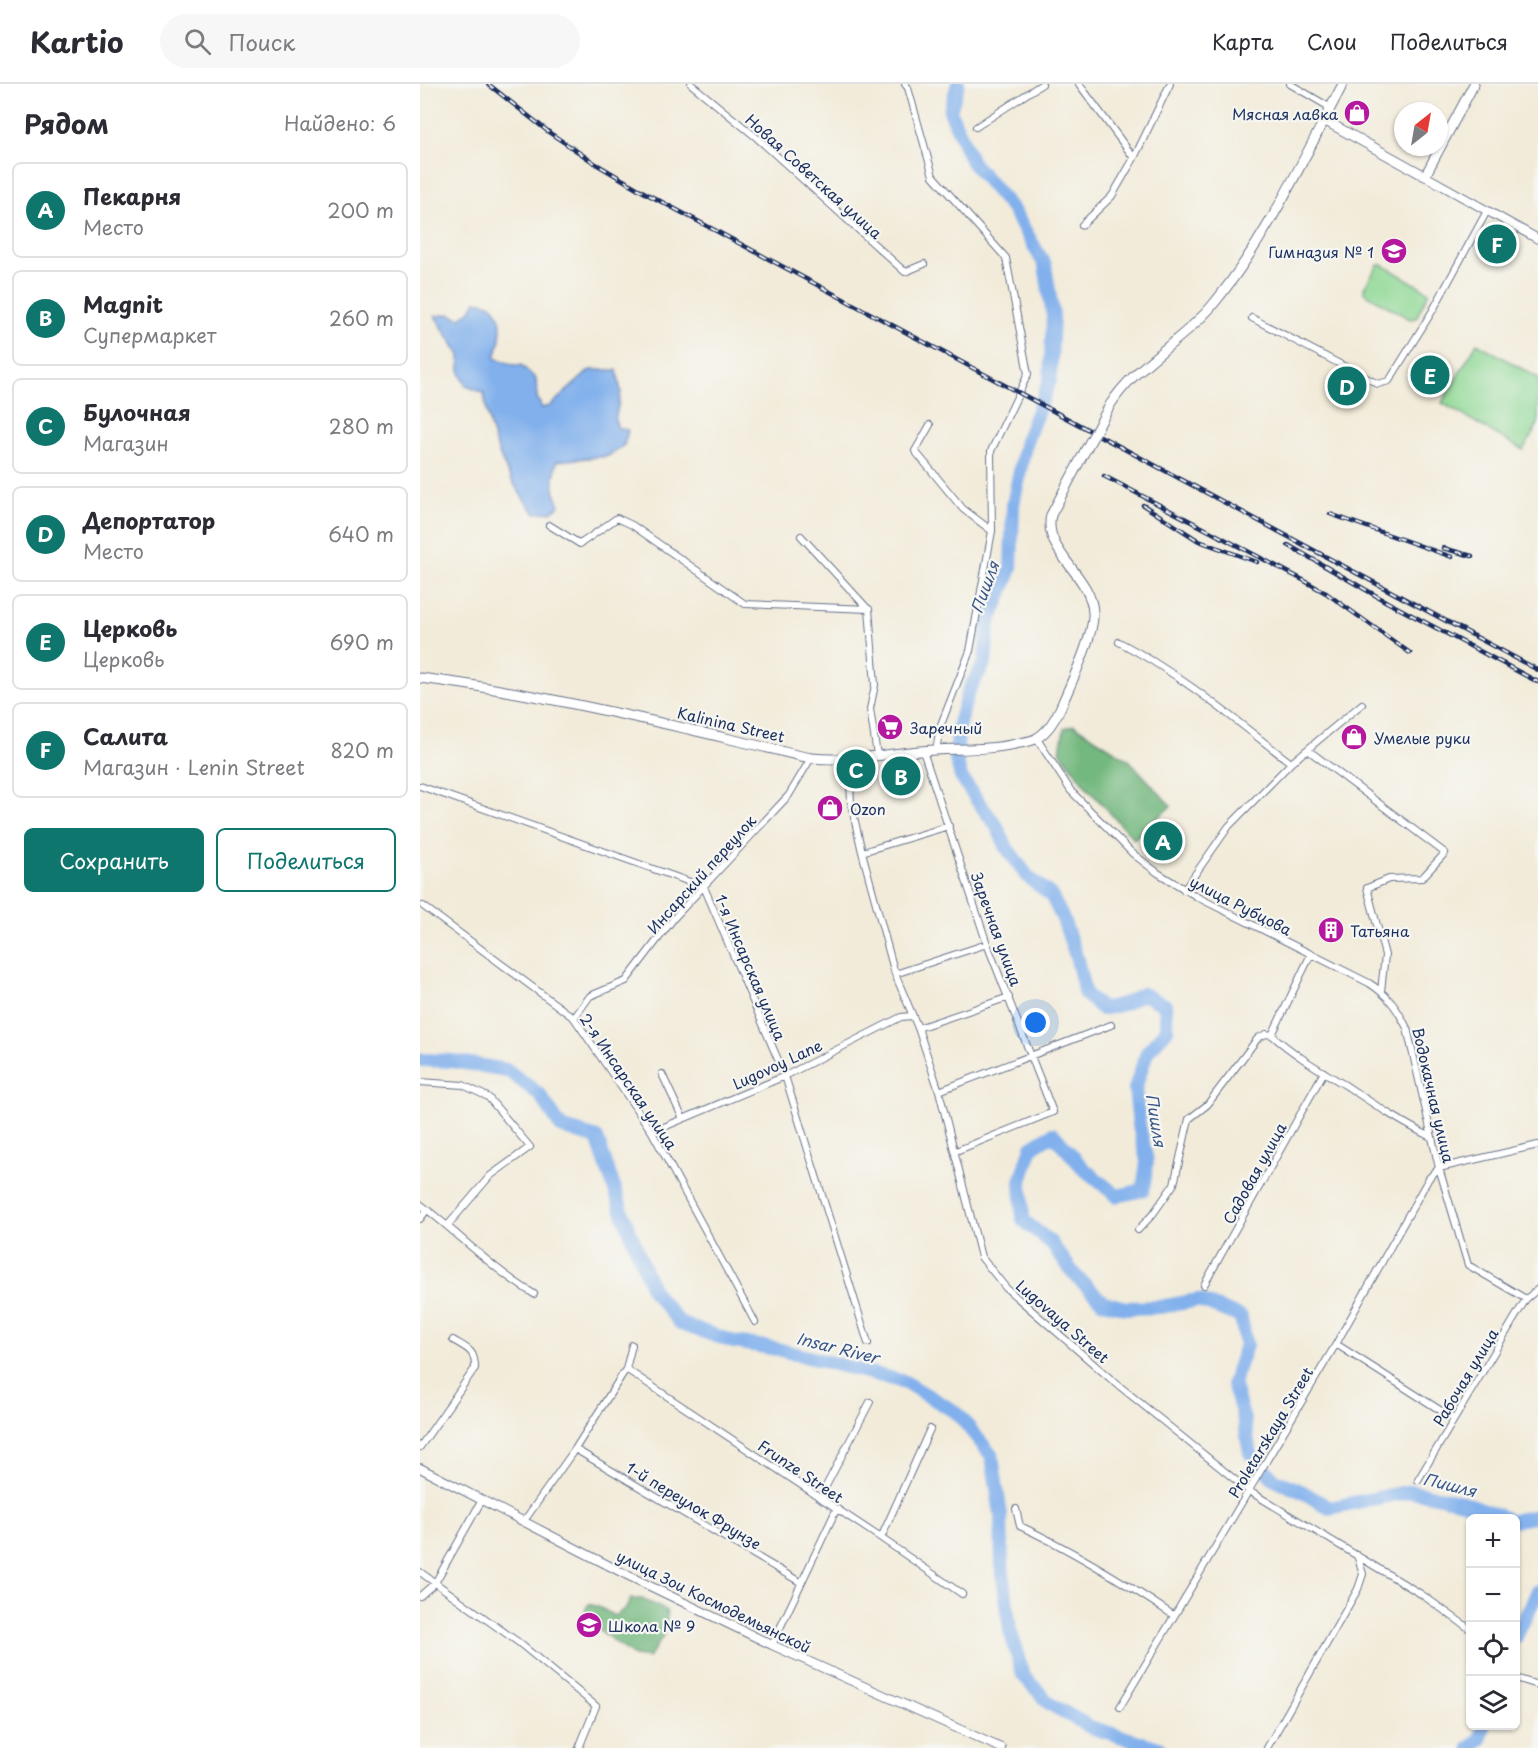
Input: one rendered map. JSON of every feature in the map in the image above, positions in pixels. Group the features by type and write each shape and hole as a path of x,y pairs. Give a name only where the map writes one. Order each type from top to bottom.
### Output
{"main road":[{"path":"1037,739 1051,724 1062,704 1092,626 1093,612 1090,596 1083,582 1057,548 1051,535 1049,524 1051,515 1110,405 1140,372 1209,309 1258,241 1344,84"},
{"path":"1324,120 1425,176 1474,84"},
{"name":"Kalinina Street","path":"420,678 596,708 811,758 849,758 977,749 1006,746 1037,739"}],"street":[{"name":"Новая Советская улица","path":"691,84 757,138 879,251 905,272 924,264"},
{"path":"905,84 933,176 1006,258 1028,374 991,451 992,531 970,651 940,727 940,751"},
{"path":"976,127 1042,84"},
{"path":"1078,84 1134,158"},
{"path":"1082,225 1112,196 1134,158 1170,84"},
{"path":"1290,84 1331,108"},
{"path":"1425,176 1538,239"},
{"path":"1252,318 1378,384 1389,381 1433,310 1487,211"},
{"path":"930,425 915,451 963,509 992,531"},
{"path":"549,525 580,544 617,518 632,525 745,604 869,609"},
{"path":"801,536 869,609 875,685 870,709 877,755"},
{"path":"1119,642 1144,655 1187,685 1291,763"},
{"path":"1184,890 1229,826 1291,763 1362,704"},
{"name":"улица Рубцова","path":"1037,739 1071,791 1132,853 1184,890 1381,991"},
{"path":"1308,750 1445,853 1422,878 1389,879 1367,888 1385,955 1381,991"},
{"name":"Заречная улица","path":"923,751 987,944 1053,1113 956,1151"},
{"name":"Инсарский переулок","path":"574,1018 590,996 626,981 674,918 789,795 811,758"},
{"name":"Lugovaya Street","path":"849,758 851,804 862,852 896,974 911,1016 918,1028 939,1091 981,1257 1006,1288 1112,1380 1249,1491 1421,1594 1466,1626"},
{"name":"1-я Инсарская улица","path":"420,786 704,887 785,1076 868,1343"},
{"path":"862,852 949,826"},
{"name":"2-я Инсарская улица","path":"423,906 574,1018 652,1132 755,1322"},
{"path":"896,974 987,944"},
{"path":"1272,1035 1311,954"},
{"name":"Водокачная улица","path":"1381,991 1398,1009 1407,1028 1438,1168 1468,1265 1526,1299"},
{"path":"918,1028 1009,997"},
{"name":"Lugovoy Lane","path":"652,1132 785,1076 901,1017 911,1016"},
{"path":"939,1091 1111,1025"},
{"path":"1138,1230 1153,1214 1174,1184 1189,1119 1207,1105 1258,1038 1266,1034 1272,1035 1284,1046 1412,1128 1431,1137"},
{"name":"Садовая улица","path":"1204,1286 1324,1072"},
{"path":"662,1074 683,1119"},
{"path":"420,1082 464,1085 488,1097 530,1147 490,1176 448,1225"},
{"path":"1438,1168 1538,1145"},
{"name":"Proletarskaya Street","path":"1120,1707 1258,1476 1429,1178 1438,1168"},
{"path":"420,1204 448,1225 456,1236 511,1280 534,1294"},
{"path":"420,1219 427,1210"},
{"name":"Рабочая улица","path":"1418,1480 1526,1299 1538,1289"},
{"path":"420,1447 475,1368 475,1358 471,1351 453,1340"},
{"path":"1335,1344 1454,1419"},
{"path":"524,1521 575,1449 626,1369 632,1345"},
{"name":"Frunze Street","path":"626,1369 962,1594"},
{"path":"823,1500 825,1488 870,1402"},
{"path":"881,1538 930,1429"},
{"name":"1-й переулок Фрунзе","path":"575,1449 800,1582"},
{"name":"улица Зои Космодемьянской","path":"420,1468 629,1576 772,1645 996,1747"},
{"path":"420,1596 435,1583 482,1500"},
{"path":"1016,1509 1020,1526 1087,1560 1173,1615"},
{"path":"772,1645 836,1510"},
{"path":"1267,1748 1358,1590 1363,1574 1357,1555"},
{"path":"420,1572 518,1642 596,1706 579,1748"},
{"path":"1520,1679 1538,1685"}],"green space":[{"path":"1378,265 1383,265 1429,292 1416,318 1410,319 1364,293 1364,288"},
{"path":"1477,343 1538,378 1538,424 1523,450 1442,403"},
{"path":"1074,725 1129,760 1171,806 1134,839 1087,788 1060,751 1064,728"},
{"path":"631,1599 642,1599 666,1610 665,1630 648,1658 634,1656 607,1636 591,1623 585,1610 589,1604 614,1616 626,1608"}],"water":[{"path":"476,301 491,305 499,316 501,330 495,358 514,365 521,365 536,379 537,397 542,408 550,406 590,370 617,370 621,392 615,420 618,428 628,430 624,445 608,456 557,461 554,484 560,505 551,512 535,513 507,472 490,426 484,393 466,386 460,373 460,355 435,316 449,314 460,318 471,310"}],"waterway":[{"name":"Пишля","path":"958,84 950,111 972,162 1013,210 1045,265 1053,316 1050,380 1026,441 1013,505 1011,569 988,626 985,662 969,690 959,723 956,759 961,777 996,825 1007,848 1028,877 1051,895 1063,919 1077,959 1085,994 1102,1009 1123,1004 1143,994 1165,1005 1167,1030 1147,1052 1135,1089 1139,1125 1147,1161 1143,1190 1117,1196 1084,1169 1053,1134 1032,1147 1021,1181 1023,1220 1050,1242 1075,1275 1103,1302 1126,1308 1160,1307 1198,1300 1241,1317 1246,1345 1233,1383 1244,1420 1250,1453 1275,1480 1303,1492 1329,1508 1411,1491 1463,1502 1494,1514"},
{"name":"Insar River","path":"420,1060 452,1061 507,1070 540,1095 561,1127 597,1138 653,1291 681,1324 734,1342 777,1349 905,1382 957,1413 992,1456 1001,1515 1002,1566 1010,1630 1023,1675 1050,1704 1090,1727 1159,1748"},
{"name":"Пишля","path":"1520,1519 1538,1516"},
{"name":"Insar River","path":"1520,1629 1538,1591"},
{"name":"Insar River","path":"1470,1748 1480,1740 1483,1730"}],"railway":[{"path":"488,84 550,133 647,194 1538,670"},
{"path":"1104,476 1326,593 1410,653"},
{"path":"1143,505 1199,541 1257,562"},
{"path":"1330,514 1452,557"},
{"path":"1288,545 1387,602 1538,682"},
{"path":"1443,548 1472,556"}],"place":[{"name":"Мясная лавка","path":"1357,113"},
{"name":"Салита","path":"1497,244"},
{"name":"Гимназия № 1","path":"1394,251"},
{"name":"Церковь","path":"1430,375"},
{"name":"Депортатор","path":"1347,386"},
{"name":"Заречный","path":"890,727"},
{"name":"Умелые руки","path":"1354,737"},
{"name":"Булочная","path":"856,769"},
{"name":"Magnit","path":"901,776"},
{"name":"Ozon","path":"830,808"},
{"name":"Пекарня","path":"1163,841"},
{"name":"Татьяна","path":"1331,930"},
{"name":"Школа № 9","path":"589,1625"}]}
